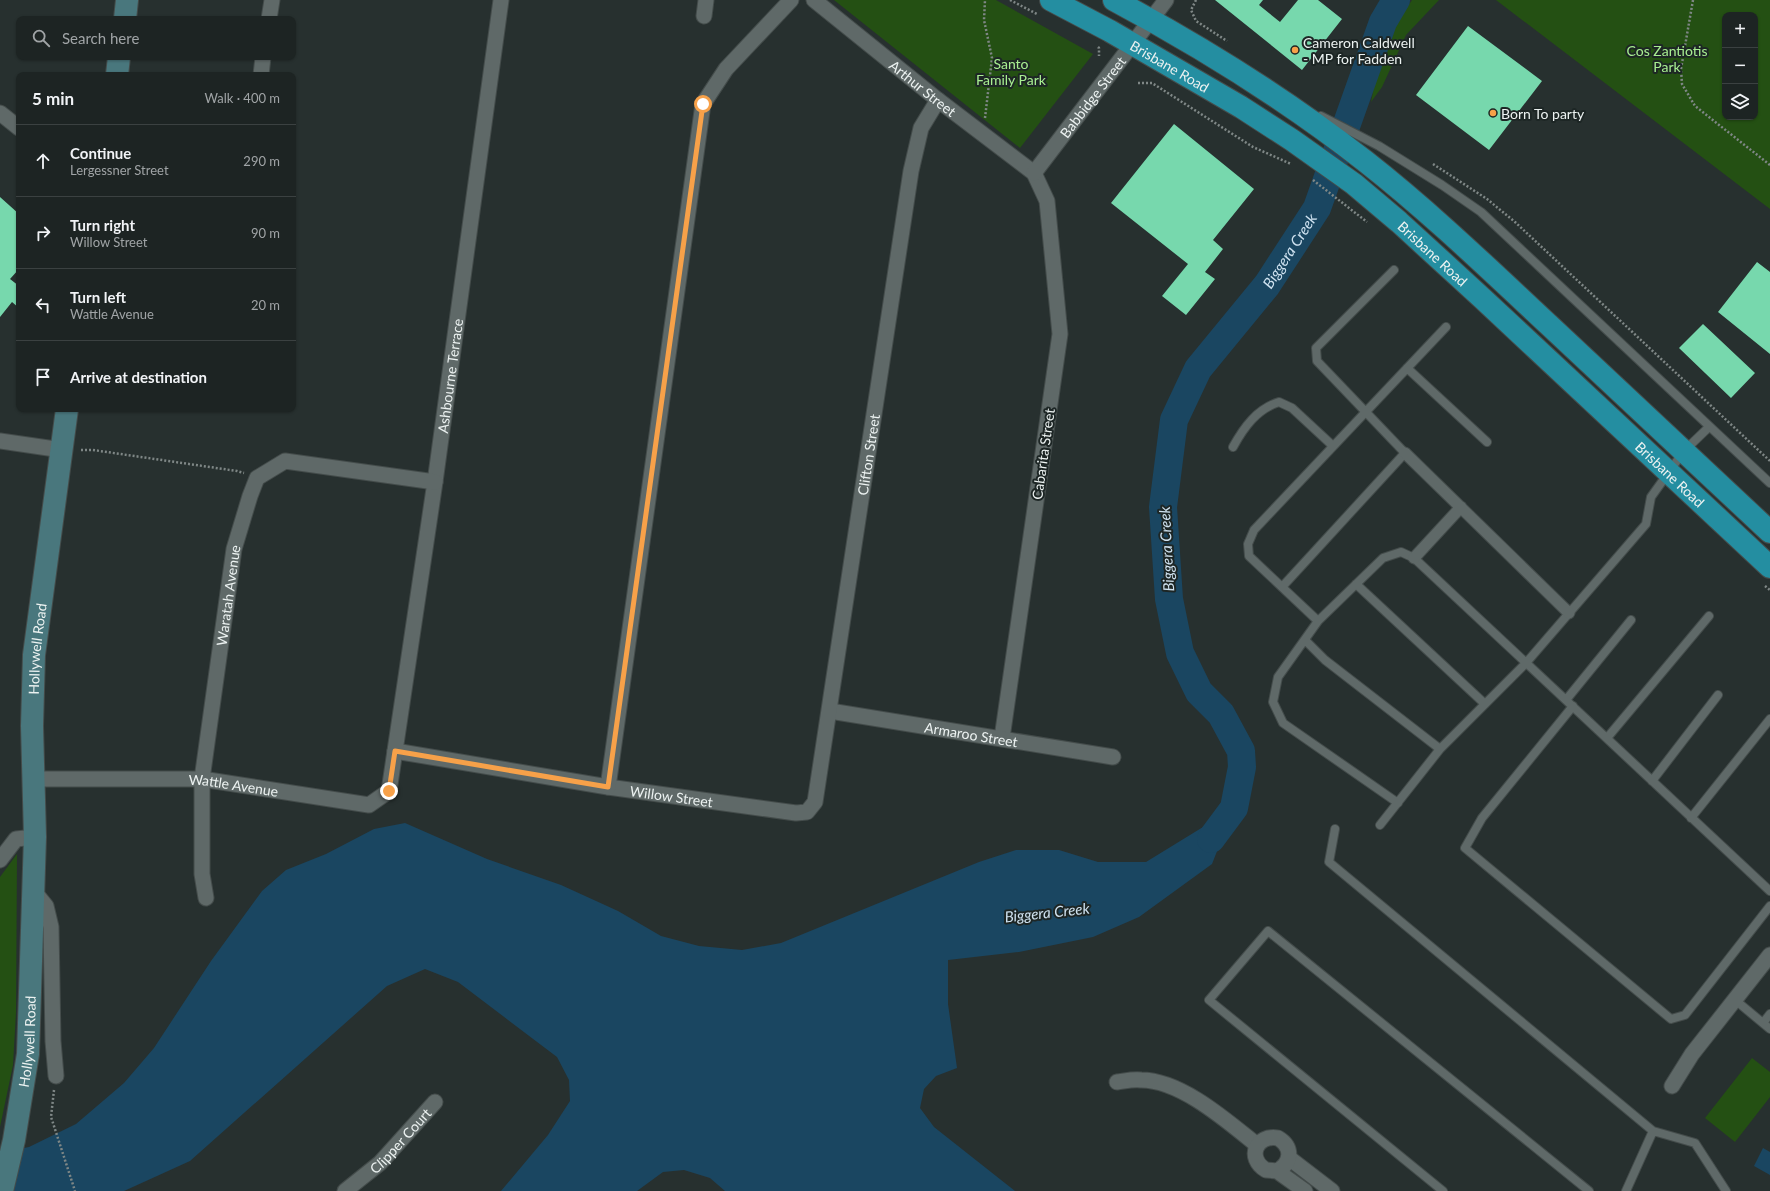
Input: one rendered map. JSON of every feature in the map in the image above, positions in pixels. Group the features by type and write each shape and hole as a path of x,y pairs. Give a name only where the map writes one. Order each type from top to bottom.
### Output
{"highway":[{"name":"Brisbane Road","path":"1051,0 1132,44 1241,107 1296,155 1354,184 1399,222 1770,567"},
{"name":"Brisbane Road","path":"1114,0 1260,85 1371,153 1463,244 1770,532"}],"main road":[{"path":"125,16 127,0"},
{"path":"117,72 119,60"},
{"name":"Hollywell Road","path":"2,1191 14,1140 28,1054 34,837 32,705 35,640 68,412"}],"street":[{"path":"269,16 272,0"},
{"name":"Ashbourne Terrace","path":"395,751 435,482 501,0"},
{"path":"704,16 706,0"},
{"path":"608,787 703,104 726,69 791,0"},
{"name":"Arthur Street","path":"814,0 938,100 1034,172"},
{"name":"Babbidge Street","path":"1034,172 1166,0"},
{"path":"262,72 264,60"},
{"name":"Clifton Street","path":"807,812 815,802 830,711 911,171 921,128 938,100"},
{"path":"0,113 16,126"},
{"name":"Cabarita Street","path":"1002,738 1060,334 1047,201 1034,172"},
{"path":"0,441 62,450"},
{"path":"1405,453 1569,613"},
{"name":"Waratah Avenue","path":"206,898 202,874 202,779 234,549 257,478 285,461 435,482"},
{"path":"1414,558 1461,507"},
{"name":"Armaroo Street","path":"830,711 1113,757"},
{"name":"Willow Street","path":"395,751 608,787 796,813 807,812"},
{"name":"Wattle Avenue","path":"32,779 202,779 369,806 389,791 395,751"},
{"path":"0,860 16,839 34,837"},
{"name":"Hollywell Road","path":"33,890 46,906 51,927 53,1041 56,1076"},
{"path":"1672,1086 1692,1054 1770,955"},
{"path":"1117,1082 1142,1079 1169,1085 1214,1111 1257,1145"},
{"name":"Clipper Court","path":"345,1191 380,1163 435,1102"},
{"path":"1278,1171 1287,1164 1289,1158 1287,1146 1278,1138 1267,1138 1257,1145 1255,1151 1257,1162 1266,1170 1278,1171 1305,1191"},
{"path":"1289,1158 1332,1191"}],"lane":[{"name":"Brisbane Road","path":"1371,153 1442,185 1481,212 1770,483"},
{"path":"1282,587 1405,453 1317,361 1316,348 1394,270"},
{"path":"1318,621 1250,556 1248,544 1254,530 1446,327"},
{"path":"1407,368 1487,442"},
{"path":"1233,447 1243,429 1267,406 1279,402 1292,408 1333,446"},
{"path":"1380,825 1440,749 1526,662 1646,524 1651,497 1684,451 1709,427"},
{"path":"1398,803 1283,723 1273,702 1278,677 1318,621 1383,558 1401,552 1414,558 1770,891"},
{"path":"1356,584 1486,704"},
{"path":"1606,738 1709,616"},
{"path":"1631,620 1482,818 1465,848 1671,1019 1685,1015 1770,906"},
{"path":"1305,640 1325,660 1440,749"},
{"path":"1652,781 1718,695"},
{"path":"1692,818 1770,719"},
{"path":"1335,829 1329,862 1653,1132 1695,1143 1726,1191"},
{"path":"1443,1191 1209,1000 1268,931 1589,1191"},
{"path":"1734,999 1767,1026 1770,1014"},
{"path":"1626,1191 1653,1132"}],"path":[{"path":"983,134 992,58 984,20 985,0"},
{"path":"1693,0 1681,69 1682,84 1695,106 1770,165"},
{"path":"1138,83 1152,83 1265,154 1296,155"},
{"path":"1310,178 1347,206"},
{"path":"1470,188 1488,199 1515,222 1770,460"},
{"path":"62,450 93,450 238,471"},
{"path":"56,1076 51,1117 75,1191"}],"green space":[{"name":"Santo Family Park","path":"834,0 996,0 1093,54 1020,148"},
{"path":"1412,0 1439,0 1406,35 1382,87 1371,102 1382,46"},
{"name":"Cos Zantiotis Park","path":"1496,0 1770,0 1770,209"},
{"path":"17,854 16,1012 13,1065 0,1127 0,877"},
{"path":"1752,1058 1770,1072 1770,1097 1735,1142 1705,1118"}],"water":[{"path":"1234,808 1212,864 1139,917 1093,937 1019,952 948,960 948,1004 957,1068 936,1076 924,1089 920,1108 934,1127 1015,1191 725,1191 710,1178 684,1170 663,1172 637,1191 501,1191 548,1135 570,1101 569,1080 557,1057 458,982 425,969 387,986 190,1161 124,1191 0,1191 0,1153 29,1147 76,1124 124,1083 154,1048 211,961 262,891 286,870 326,854 374,829 405,823 487,859 561,885 618,911 661,936 699,946 742,950 781,943 979,862 1016,850 1059,850 1098,862 1146,862"},
{"path":"1763,1148 1770,1152 1770,1175 1754,1166"}],"building":[{"path":"1215,0 1263,0 1259,5 1280,22 1298,0 1318,0 1342,19 1302,70"},
{"path":"1468,26 1542,81 1489,150 1416,95"},
{"path":"1174,124 1254,189 1213,240 1223,249 1205,272 1215,279 1186,315 1162,296 1188,264 1111,203"},
{"path":"0,197 16,211 16,272 10,279 16,284 16,305 12,302 0,317"},
{"path":"1757,262 1770,272 1770,354 1718,312"},
{"path":"1703,324 1755,373 1731,398 1679,348"}],"waterway":[{"name":"Biggera Creek","path":"1211,839 1234,808 1242,767 1241,751 1221,714 1199,692 1180,653 1169,599 1163,507 1174,420 1198,369 1267,285 1317,208 1383,22 1396,0"}],"place":[{"name":"Cameron Caldwell - MP for Fadden","path":"1295,50"},
{"name":"Born To party","path":"1493,113"}],"route":[{"path":"389,791 395,751 608,787 703,104"}]}
